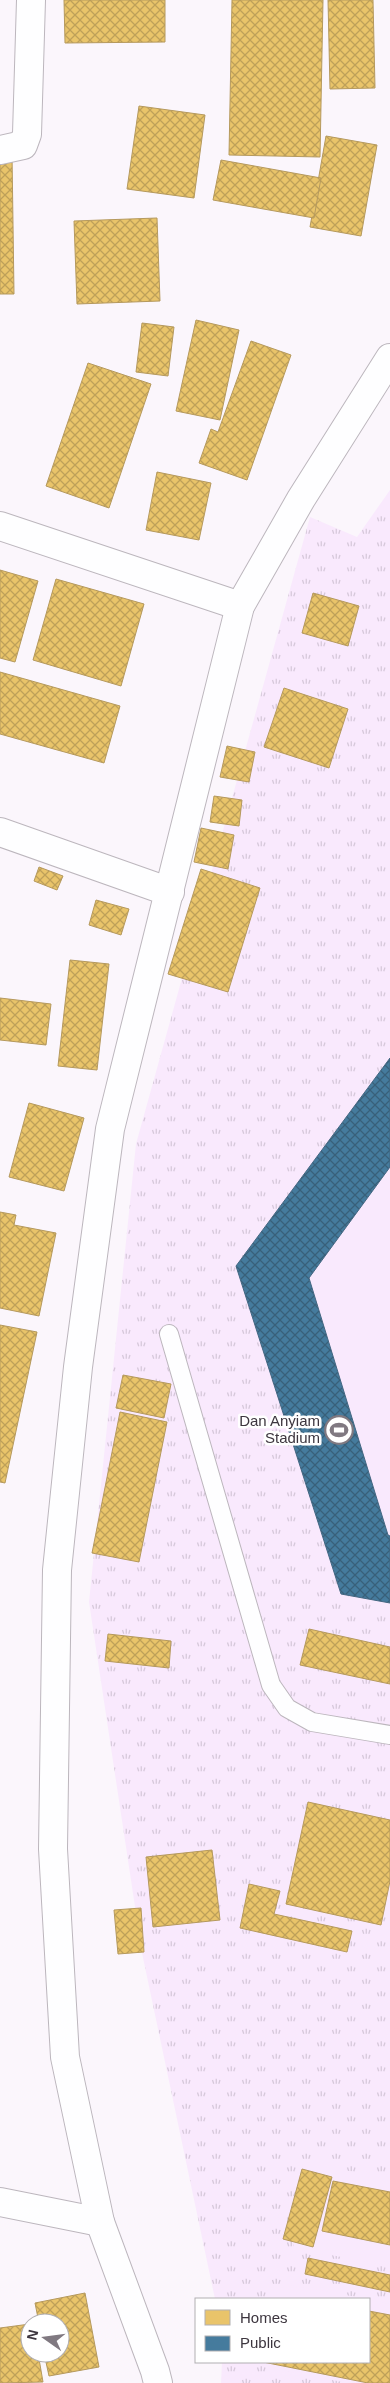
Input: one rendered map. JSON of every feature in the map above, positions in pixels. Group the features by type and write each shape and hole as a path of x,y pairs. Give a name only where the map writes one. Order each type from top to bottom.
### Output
{"street":[{"path":"0,150 24,145 27,134 31,0"},
{"path":"158,2383 100,2222 66,2057 54,1850 57,1570 78,1367 110,1129 240,606 301,499 390,358"},
{"path":"0,526 240,606"},
{"path":"0,832 170,892"},
{"path":"0,2202 100,2222"}],"lane":[{"path":"169,1334 271,1685 286,1708 312,1722 390,1735"}],"green space":[{"path":"390,490 390,2383 221,2383 222,2363 370,2363 370,2298 215,2298 142,1953 89,1602 136,1144 310,517 357,537"},
{"name":"Dan Anyiam Stadium","path":"390,1058 390,1603 341,1594 236,1266"},
{"path":"308,2163 390,2179 390,2266 293,2248"},
{"path":"284,2284 361,2298 281,2298"},
{"path":"370,2300 390,2304 390,2383 348,2383 268,2368 270,2363 370,2363"}],"building: Homes":[{"path":"64,0 165,0 165,42 65,43"},
{"path":"232,0 323,0 320,157 229,155"},
{"path":"328,0 373,0 375,88 330,89"},
{"path":"139,106 205,115 194,198 127,189"},
{"path":"326,136 377,145 361,236 310,227"},
{"path":"0,154 12,154 14,294 0,294"},
{"path":"221,160 321,178 314,218 213,200"},
{"path":"157,218 160,301 77,304 74,221"},
{"path":"196,320 239,330 220,420 176,411"},
{"path":"142,323 174,327 168,376 136,372"},
{"path":"251,341 291,355 247,480 199,463 211,429 218,432"},
{"path":"88,363 151,384 109,508 46,486"},
{"path":"157,472 211,483 199,540 146,530"},
{"path":"0,570 38,581 15,662 0,658"},
{"path":"56,579 144,604 121,686 33,660"},
{"path":"313,593 359,606 348,646 302,633"},
{"path":"0,672 120,706 104,763 0,734"},
{"path":"284,688 348,709 329,768 264,747"},
{"path":"227,746 255,752 249,782 220,777"},
{"path":"214,796 242,800 239,826 210,822"},
{"path":"201,828 234,835 228,869 194,862"},
{"path":"39,867 63,876 57,890 34,881"},
{"path":"201,869 260,888 228,992 168,974"},
{"path":"96,900 129,909 121,935 89,925"},
{"path":"70,960 109,964 97,1070 58,1066"},
{"path":"0,998 51,1004 46,1045 0,1040"},
{"path":"29,1103 84,1118 64,1191 9,1177"},
{"path":"0,1212 16,1215 14,1225 56,1233 39,1316 0,1308"},
{"path":"0,1325 37,1332 5,1483 0,1482"},
{"path":"123,1375 171,1384 164,1418 116,1408"},
{"path":"120,1412 167,1422 139,1562 92,1553"},
{"path":"309,1629 390,1647 390,1684 300,1665"},
{"path":"108,1634 171,1641 169,1668 105,1661"},
{"path":"308,1802 390,1820 390,1881 381,1925 286,1904"},
{"path":"212,1850 220,1920 153,1927 146,1857"},
{"path":"249,1884 280,1891 274,1914 352,1931 347,1952 240,1928"},
{"path":"141,1908 144,1952 118,1954 114,1910"},
{"path":"302,2169 332,2177 313,2247 283,2239"},
{"path":"333,2181 390,2192 390,2245 322,2231"},
{"path":"308,2258 390,2275 390,2292 305,2274"},
{"path":"85,2293 99,2367 49,2376 46,2363 70,2363 70,2313 37,2313 35,2303"},
{"path":"370,2311 390,2315 390,2383 368,2383 268,2363 370,2363"},
{"path":"20,2325 20,2363 40,2363 43,2382 0,2383 0,2328"}],"building: Public":[{"name":"Dan Anyiam Stadium","path":"390,1058 390,1167 309,1278 388,1535 390,1536 390,1603 341,1594 236,1266"}],"place":[{"name":"Dan Anyiam Stadium","path":"339,1430"}]}
